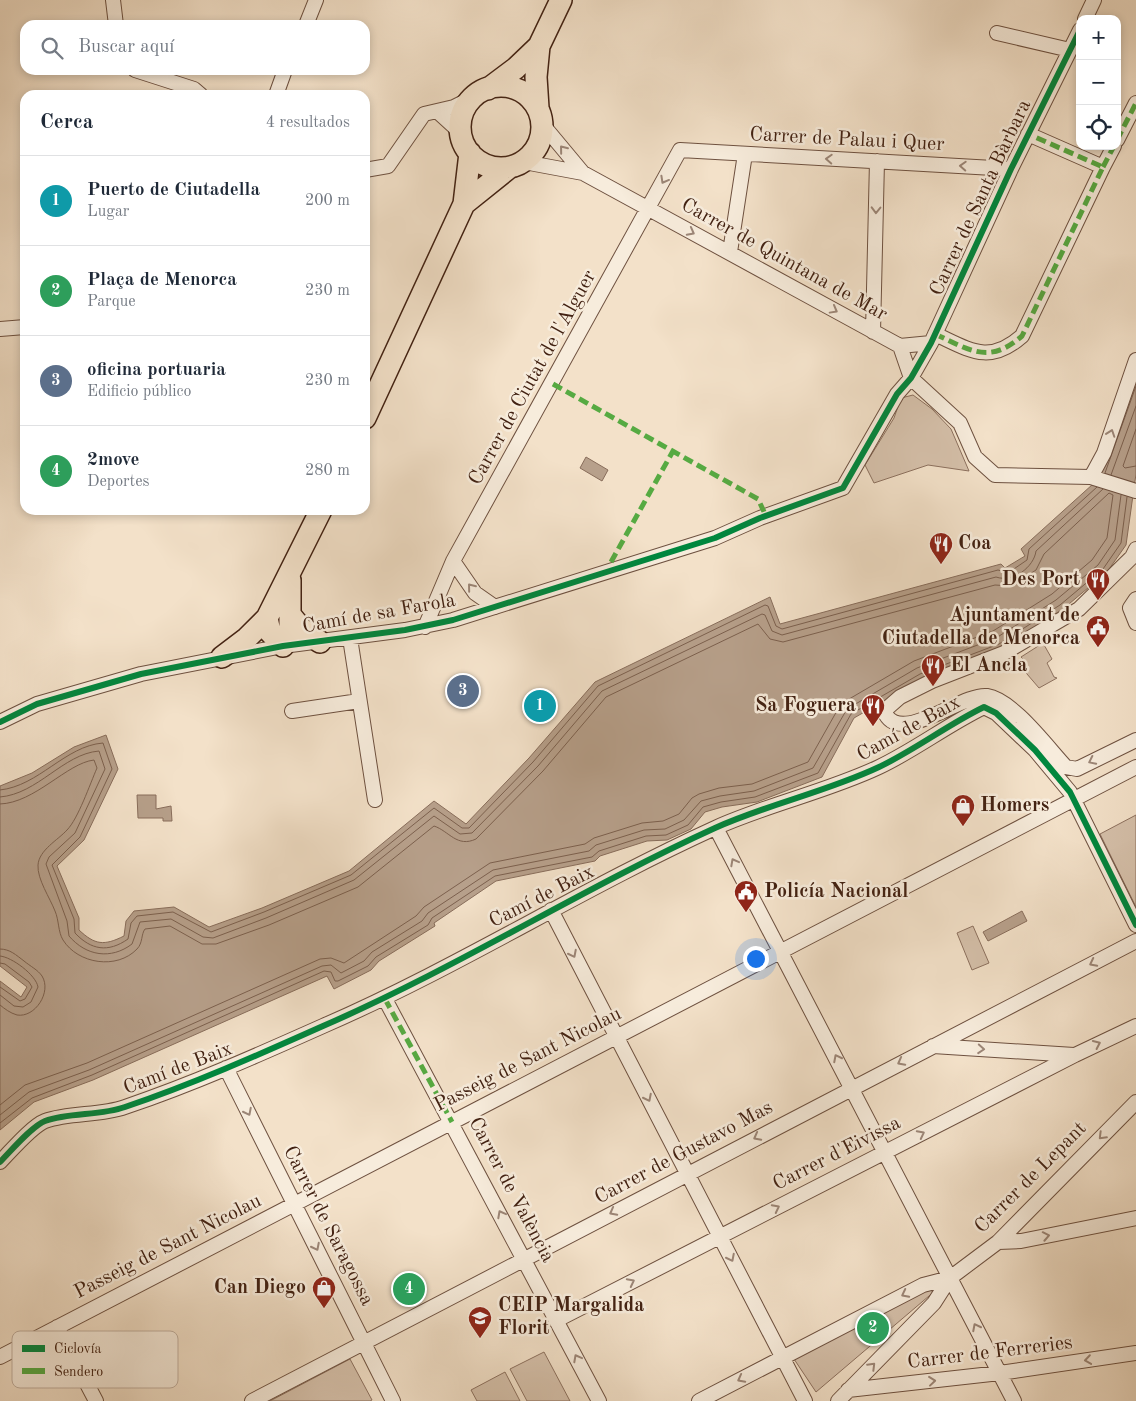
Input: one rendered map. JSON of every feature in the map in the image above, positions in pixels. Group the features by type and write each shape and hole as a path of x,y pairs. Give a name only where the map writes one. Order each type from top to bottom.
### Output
{"main road":[{"path":"464,204 536,149 542,137 536,77 539,46 561,0"},
{"path":"517,165 494,168 481,163 463,143 460,132 461,118 480,93 516,68 539,46"},
{"path":"480,93 501,86 518,89 531,98 540,116"},
{"path":"370,407 464,204 470,153"},
{"path":"222,657 247,638 267,618 320,515"},
{"path":"267,618 270,632 283,646 290,631 292,617 288,593 290,575"},
{"path":"292,617 301,628 320,642"}],"street":[{"path":"113,0 115,20"},
{"path":"308,20 316,0"},
{"path":"1087,15 1094,0"},
{"path":"997,33 1070,50"},
{"name":"Carrer de Santa Bàrbara","path":"843,488 897,394 911,378 933,338 1011,169 1076,38"},
{"path":"151,75 195,90"},
{"path":"278,90 283,75"},
{"path":"370,169 388,166 424,114 454,107 480,93"},
{"path":"1121,132 1136,103"},
{"path":"438,110 460,132"},
{"path":"540,116 583,173"},
{"path":"1028,134 1103,167"},
{"name":"Carrer de Palau i Quer","path":"680,150 1011,169"},
{"name":"Carrer de Ciutat de l'Alguer","path":"426,627 453,561 680,150"},
{"path":"1112,150 1022,336 1010,347 994,352 975,353 933,338 900,346 911,378 960,423 976,457 995,475 1094,478 1134,490"},
{"path":"730,252 745,154"},
{"path":"873,332 877,161"},
{"path":"517,165 583,173"},
{"name":"Carrer de Quintana de Mar","path":"583,173 900,346"},
{"path":"0,329 20,327"},
{"path":"1094,478 1136,360"},
{"name":"Camí de sa Farola","path":"0,722 38,704 99,686 222,657 283,646 426,627 715,538 760,518 843,488"},
{"path":"1136,549 1132,557 1079,609 1004,653 932,681 900,697 884,711 888,721 895,724 912,722 943,712 967,700 986,696 1008,706 1066,767 1077,769 1136,740"},
{"name":"Camí de sa Farola","path":"453,561 475,593 495,607"},
{"path":"1136,599 1130,608 1136,623"},
{"path":"350,638 375,800"},
{"path":"292,711 360,701"},
{"name":"Camí de Baix","path":"0,1162 43,1122 122,1109 226,1068 385,999 551,910 716,828 765,808 831,788 878,767 907,752 958,720 984,708 996,713 1035,750 1056,774 1073,798"},
{"name":"Passeig de Sant Nicolau","path":"49,1331 1073,798 1136,767"},
{"path":"1073,798 1136,924"},
{"path":"716,828 1014,1401"},
{"path":"551,910 805,1401"},
{"name":"Carrer de Gustavo Mas","path":"252,1401 1136,941"},
{"name":"Carrer de València","path":"385,999 599,1401"},
{"name":"Carrer d'Eivissa","path":"557,1320 1075,1055 1136,1026"},
{"path":"932,1046 1075,1055"},
{"name":"Carrer de Saragossa","path":"226,1068 393,1401"},
{"name":"Carrer de Lepant","path":"950,1278 998,1242 1136,1102"},
{"path":"998,1242 1021,1241 1136,1218"},
{"path":"700,1401 924,1284 950,1278"},
{"path":"838,1401 934,1303 950,1278"},
{"path":"57,1327 59,1331"},
{"name":"Passeig de Sant Nicolau","path":"0,1357 12,1351"},
{"name":"Carrer de Ferreries","path":"848,1390 1000,1373 1136,1353"},
{"path":"89,1388 96,1401"}],"shaded area":[{"path":"913,395 932,409 951,429 969,471 928,465 874,483 865,465 894,418 901,398"},
{"path":"1043,643 1052,659 1047,663 1054,677 1057,678 1039,688 1021,667 1026,662 1021,657"},
{"path":"1136,815 1136,907 1100,834"},
{"path":"973,926 989,963 972,970 957,933"},
{"path":"930,1288 933,1293 816,1392 794,1359"},
{"path":"544,1352 570,1401 527,1401 510,1369"},
{"path":"350,1359 372,1400 270,1401"},
{"path":"505,1372 520,1401 477,1401 471,1390"}],"water":[{"path":"1136,370 1136,474 1126,545 1107,572 1063,609 1001,648 922,679 854,718 822,777 757,802 722,807 705,812 691,829 667,840 647,841 600,856 595,861 496,881 434,923 435,926 379,961 371,970 334,989 327,976 93,1080 34,1102 0,1130 0,981 21,997 27,987 0,966 0,786 32,773 74,747 106,735 118,769 84,840 57,866 79,918 79,930 90,939 105,942 124,936 126,921 134,911 174,907 209,927 262,908 349,871 434,801 466,824 529,758 595,682 770,597 780,624 1001,564 1005,568 1025,556 1021,549 1093,484"},
{"path":"586,457 608,470 602,481 580,468"},
{"path":"137,795 156,795 156,809 171,806 172,821 163,821 163,818 138,818"},
{"path":"1022,911 1027,921 988,941 983,932"}],"marked path":[{"path":"1121,132 1136,103"},
{"path":"935,334 979,352 999,350 1022,336 1103,167 1028,134"},
{"path":"1103,167 1112,150"},
{"path":"553,384 758,499 766,516"},
{"path":"611,562 673,451"},
{"path":"385,999 452,1122"}],"cycle path":[{"path":"0,722 37,704 141,674 283,646 405,630 453,620 715,538 760,518 843,488 897,394 911,378 931,343 1011,169 1076,38"},
{"path":"0,1162 28,1134 45,1121 125,1107 200,1079 274,1048 422,979 616,877 715,828 838,784 879,767 984,707 996,713 1035,750 1070,792 1136,925"}],"place":[{"name":"Coa","path":"941,565"},
{"name":"Des Port","path":"1098,601"},
{"name":"Ajuntament de Ciutadella de Menorca","path":"1098,648"},
{"name":"El Ancla","path":"933,687"},
{"name":"oficina portuaria","path":"463,691"},
{"name":"Puerto de Ciutadella","path":"540,706"},
{"name":"Sa Foguera","path":"873,727"},
{"name":"Homers","path":"963,827"},
{"name":"Policía Nacional","path":"746,913"},
{"name":"2move","path":"409,1289"},
{"name":"Can Diego","path":"324,1309"},
{"name":"Plaça de Menorca","path":"873,1328"},
{"name":"CEIP Margalida Florit","path":"480,1339"}]}
